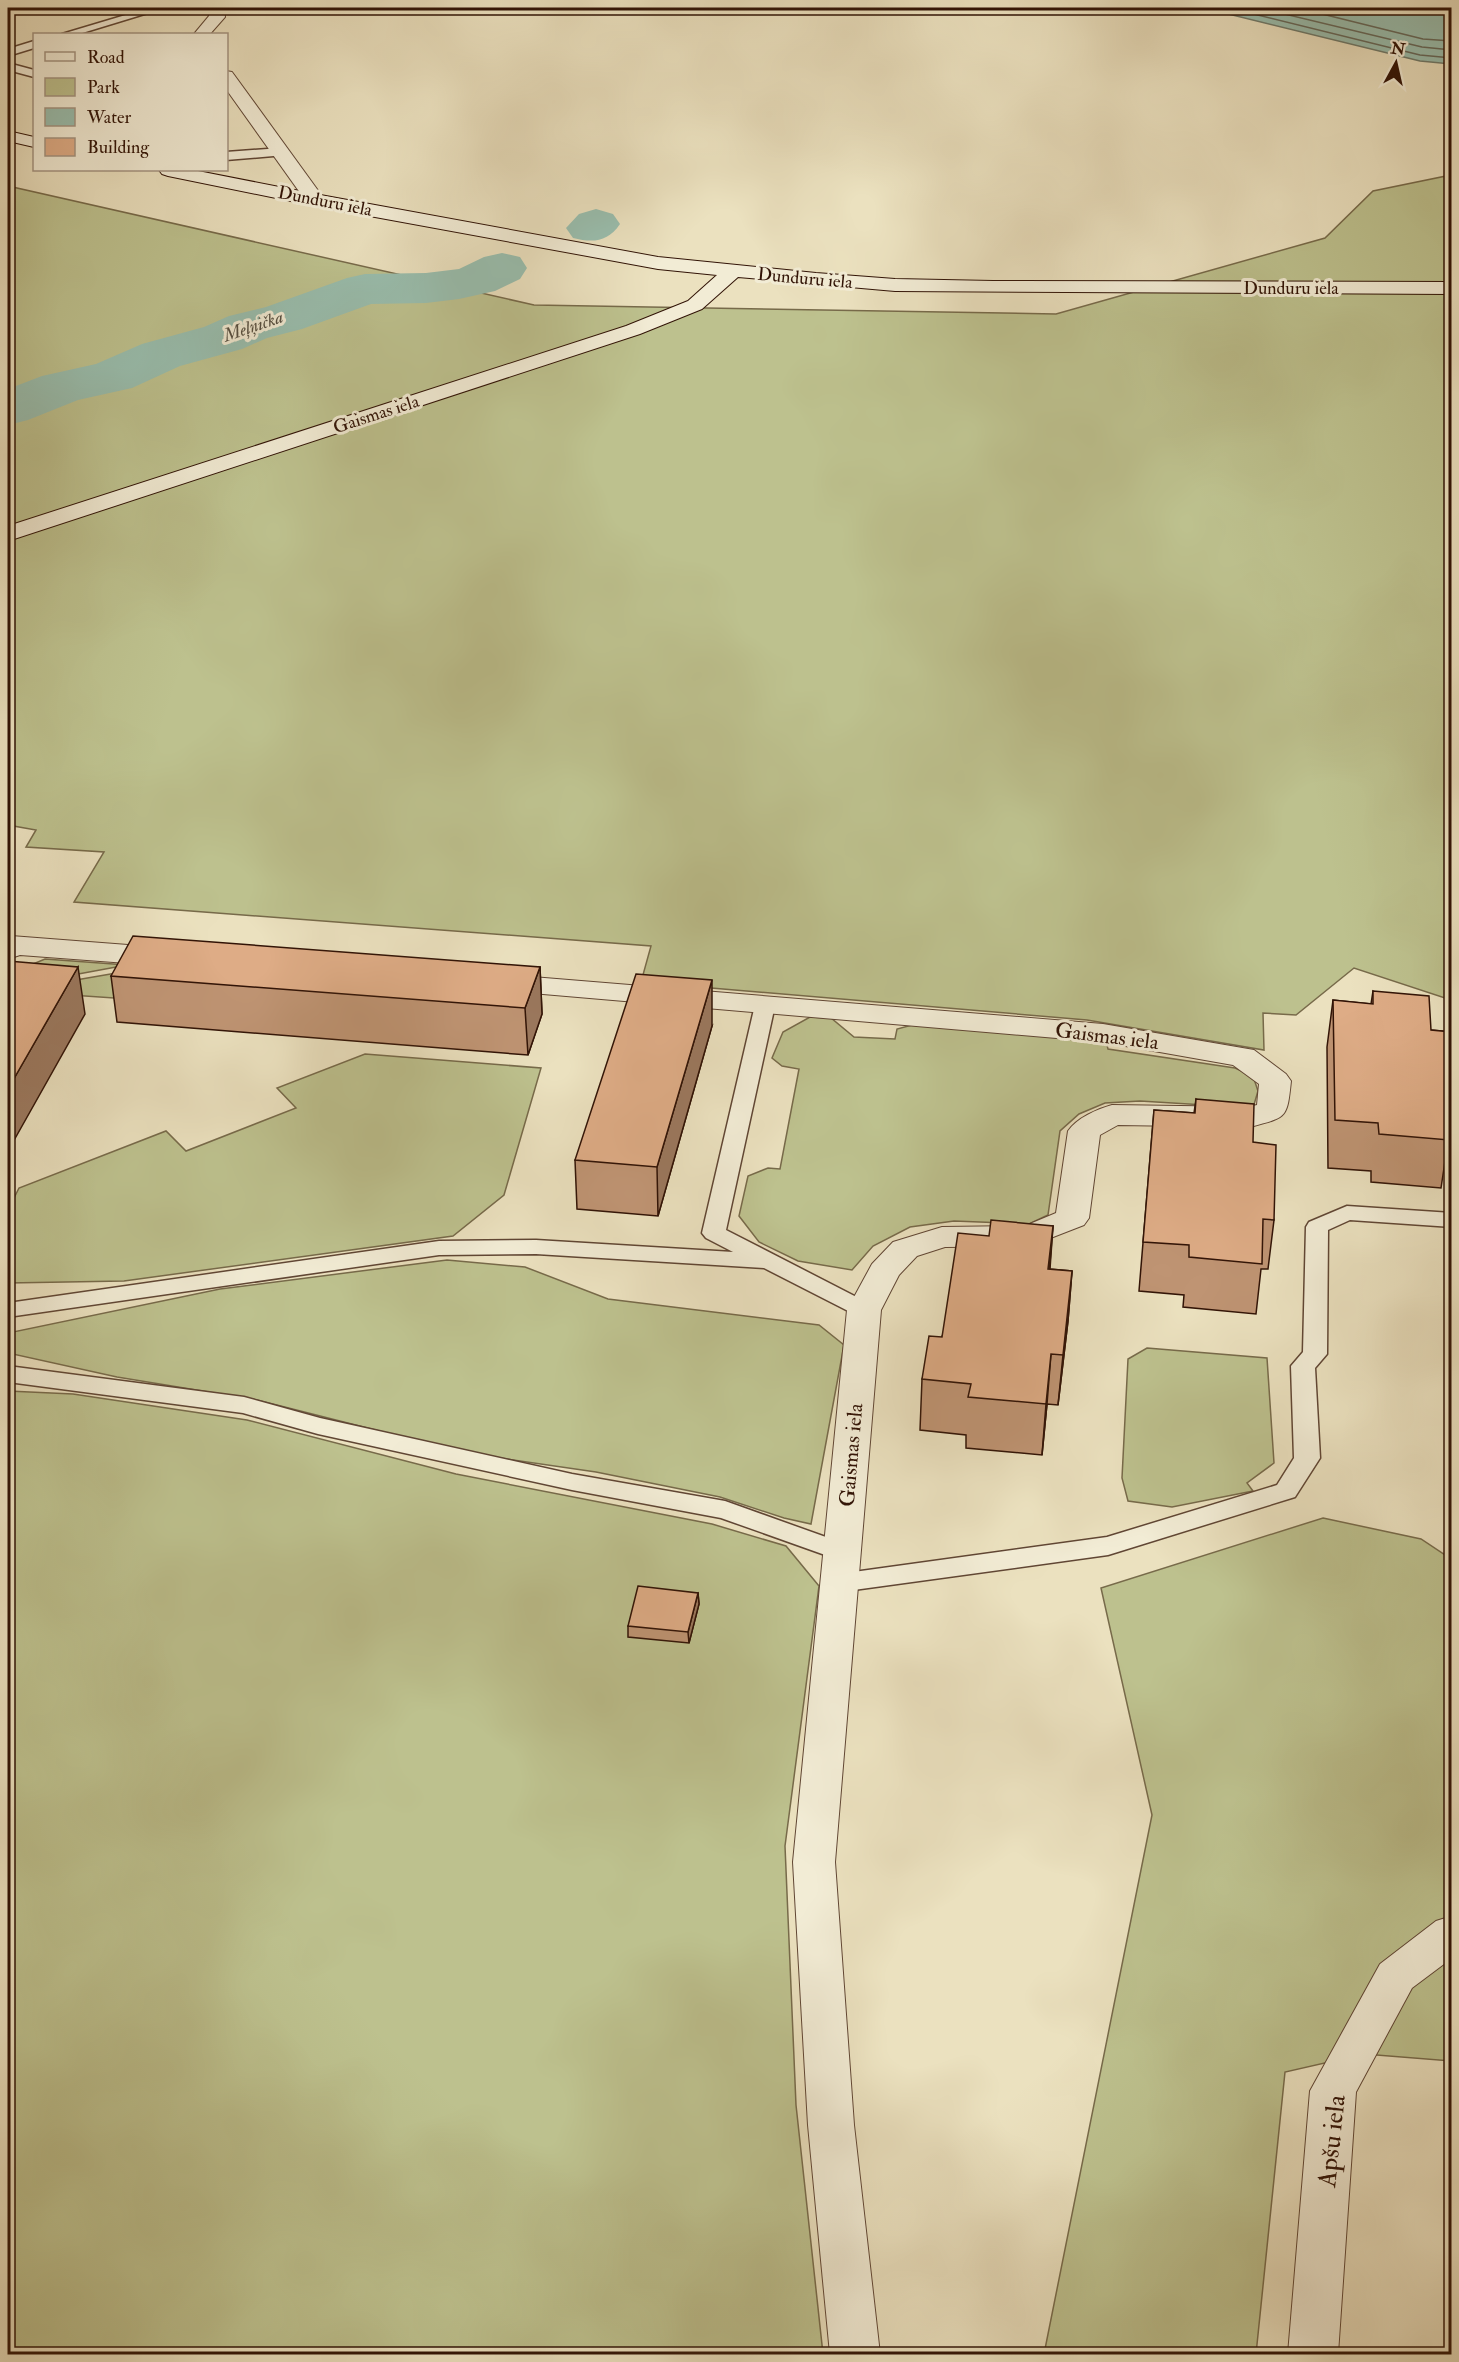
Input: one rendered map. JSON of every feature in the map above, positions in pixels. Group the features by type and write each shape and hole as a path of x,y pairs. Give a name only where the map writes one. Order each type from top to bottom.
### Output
{"street":[{"path":"203,33 217,17 216,8"},
{"path":"228,79 315,200"},
{"path":"8,136 33,142"},
{"name":"Dunduru iela","path":"173,171 315,200 658,263 733,272 895,285 1452,288"},
{"name":"Gaismas iela","path":"8,534 633,330 695,305 733,272"},
{"path":"8,951 11,945 201,960"},
{"name":"Gaismas iela","path":"470,981 1103,1033 1243,1057 1275,1081 1272,1110 1250,1117 1112,1114 1084,1131 1072,1218 1030,1236 942,1237 904,1249 884,1271 864,1310 814,1862 831,2125 855,2355"},
{"name":"Apšu iela","path":"1313,2355 1333,2091 1396,1976 1452,1933"}],"lane":[{"path":"72,33 156,9 154,8"},
{"path":"8,52 33,44"},
{"path":"8,66 33,74"},
{"path":"228,156 281,152"},
{"path":"765,1005 714,1233 864,1310"},
{"path":"8,1374 244,1405 318,1426 572,1482 725,1510 841,1568 1108,1546 1286,1491 1306,1458 1303,1366 1315,1354 1317,1227 1347,1213 1452,1220"},
{"path":"8,1310 439,1248 536,1247 768,1261"}],"green space":[{"path":"1451,175 1451,1000 1354,968 1296,1015 1263,1013 1264,1050 1087,1020 641,982 651,946 74,902 104,852 26,847 36,830 8,825 8,186 534,305 1056,314 1325,238 1373,191"},
{"path":"45,959 127,965 8,987 16,971"},
{"path":"128,971 114,998 12,991"},
{"path":"810,1017 831,1018 854,1037 895,1039 897,1029 912,1025 1106,1041 1108,1049 1235,1068 1253,1076 1258,1091 1253,1108 1140,1101 1105,1103 1079,1114 1060,1131 1048,1215 1029,1224 954,1221 910,1227 873,1246 852,1270 798,1261 759,1242 739,1216 748,1176 768,1168 780,1169 799,1069 782,1066 772,1058 783,1032"},
{"path":"365,1054 541,1068 504,1195 453,1236 124,1281 8,1283 8,1210 19,1188 166,1131 186,1151 296,1108 277,1088"},
{"path":"447,1260 525,1267 608,1299 819,1325 844,1345 811,1524 784,1518 720,1497 596,1472 500,1458 403,1437 257,1400 117,1377 8,1353 8,1333 220,1289"},
{"path":"1147,1348 1267,1358 1274,1463 1247,1483 1253,1491 1172,1507 1128,1501 1122,1478 1128,1359"},
{"path":"8,1391 73,1394 247,1420 456,1474 712,1524 786,1546 819,1586 785,1846 796,2105 823,2354 8,2354"},
{"path":"1323,1518 1421,1539 1451,1559 1451,2061 1364,2054 1285,2072 1256,2354 1044,2354 1152,1815 1101,1588"}],"water":[{"path":"1204,8 1451,8 1451,64 1420,61"}],"building":[{"path":"133,936 540,967 525,1008 111,976"},
{"path":"8,961 78,967 8,1089"},
{"path":"636,974 712,980 657,1167 575,1160"},
{"path":"1373,991 1429,996 1431,1030 1452,1032 1452,1100 1446,1099 1449,1140 1379,1134 1378,1123 1335,1120 1333,1000 1373,1004"},
{"path":"1196,1099 1254,1104 1253,1142 1276,1145 1274,1220 1263,1219 1262,1264 1189,1257 1189,1245 1143,1242 1154,1110 1195,1113"},
{"path":"991,1220 1053,1226 1048,1269 1072,1271 1063,1355 1051,1354 1046,1404 968,1397 971,1384 922,1379 929,1336 942,1337 958,1233 989,1236"},
{"path":"638,1586 698,1593 688,1632 628,1626"}],"waterway":[{"name":"Meļņička","path":"590,228 596,224"},
{"name":"Meļņička","path":"8,408 61,388 113,376 161,355 223,338 248,327 284,318 365,289 426,288 459,284 477,280 502,268"}]}
